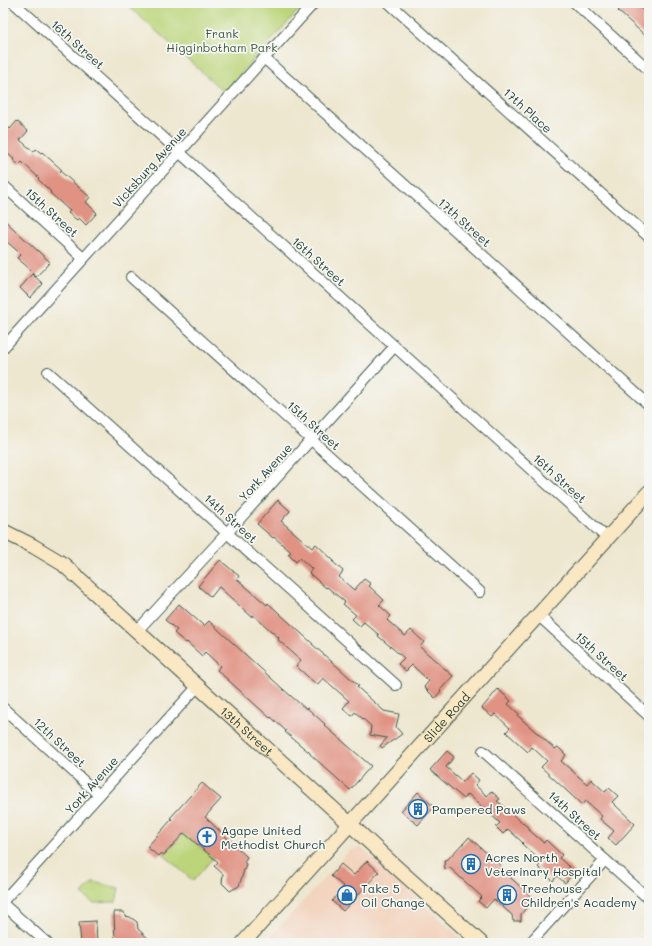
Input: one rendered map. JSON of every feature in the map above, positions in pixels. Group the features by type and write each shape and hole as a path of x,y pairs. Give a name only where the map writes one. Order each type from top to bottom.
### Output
{"street":[{"name":"16th Street","path":"14,3 607,538"},
{"name":"Vicksburg Avenue","path":"3,348 314,3"},
{"name":"17th Place","path":"389,3 649,237"},
{"path":"575,3 647,64"},
{"name":"17th Street","path":"264,58 649,405"},
{"name":"15th Street","path":"3,185 83,258"},
{"name":"15th Street","path":"131,278 480,592"},
{"name":"York Avenue","path":"137,631 228,533 394,347"},
{"name":"14th Street","path":"48,372 396,685"},
{"name":"Slide Road","path":"243,943 649,492"},
{"name":"13th Street","path":"3,531 33,546 63,564 481,943"},
{"name":"15th Street","path":"538,615 649,716"},
{"name":"York Avenue","path":"3,903 198,686"},
{"name":"12th Street","path":"3,708 99,795"},
{"name":"14th Street","path":"483,751 649,899"},
{"path":"530,943 606,860"},
{"path":"3,903 47,943"}],"shaded area":[{"path":"362,848 466,943 265,943 349,851"}],"green space":[{"name":"Frank Higginbotham Park","path":"125,3 305,3 226,90 223,91"},
{"path":"184,833 213,858 193,881 164,855"},
{"path":"93,882 119,888 116,902 93,903 82,894"}],"building":[{"path":"625,3 635,3 649,16 649,39 618,11"},
{"path":"17,121 28,131 20,140 34,152 36,149 41,153 42,152 62,170 60,171 90,197 86,202 97,213 86,225 79,218 77,220 68,213 70,211 50,193 51,192 38,179 39,178 22,162 19,165 3,150 3,122 10,129"},
{"path":"3,219 50,262 36,277 29,270 30,269 17,258 21,254 7,242 3,246"},
{"path":"32,274 43,284 30,298 20,288"},
{"path":"278,500 290,511 281,521 312,548 316,544 334,561 333,562 343,571 339,577 354,590 364,579 371,584 369,586 384,600 379,605 391,616 387,620 405,636 411,630 424,642 420,647 453,676 435,698 424,687 429,681 412,665 406,671 398,664 404,658 364,622 360,626 352,619 356,615 343,604 345,602 309,573 312,569 300,558 296,562 288,554 291,552 257,524"},
{"path":"220,560 239,576 237,579 267,605 268,603 359,686 357,687 384,711 399,714 396,727 402,734 382,748 380,746 387,738 370,735 371,726 355,712 352,716 343,708 349,701 323,678 317,685 296,666 301,660 253,615 252,617 219,587 211,597 198,586"},
{"path":"179,604 204,626 209,621 284,690 306,709 307,708 371,766 350,790 285,732 286,731 271,717 270,718 217,670 220,666 205,652 202,656 187,642 186,643 174,633 177,630 165,620"},
{"path":"498,689 511,701 508,704 519,714 518,716 555,749 558,747 566,755 561,761 587,784 591,779 605,792 609,788 618,796 612,802 635,824 616,845 608,838 614,831 600,819 602,816 585,801 582,805 541,767 547,761 532,747 528,752 506,732 510,728 495,714 492,717 482,708"},
{"path":"447,751 454,757 446,767 463,782 471,773 479,780 475,785 487,796 491,791 500,799 497,801 530,829 529,830 544,843 546,840 562,855 559,858 575,872 565,883 557,876 553,881 538,867 542,862 508,829 503,834 496,827 500,823 468,794 464,799 430,770"},
{"name":"Agape United Methodist Church","path":"202,783 221,799 205,817 247,857 244,862 246,864 239,886 230,891 222,883 223,874 214,866 218,862 184,833 164,855 161,853 158,856 147,847 172,819 170,818"},
{"name":"Pampered Paws","path":"418,792 434,807 418,825 401,811"},
{"path":"469,837 534,899 521,914 521,921 513,921 512,915 494,899 486,908 478,901 482,897 450,868 445,869 444,860 448,859"},
{"path":"367,861 379,872 343,911 332,901 344,887 331,876 341,864 354,875"},
{"path":"114,912 124,912 125,916 130,917 137,922 138,929 153,943 115,943"},
{"path":"96,921 97,943 81,943 79,922"}],"place":[{"name":"Pampered Paws","path":"418,809"},
{"name":"Agape United Methodist Church","path":"207,837"},
{"name":"Acres North Veterinary Hospital","path":"471,864"},
{"name":"Take 5 Oil Change","path":"347,895"},
{"name":"Treehouse Children's Academy","path":"507,895"}]}
